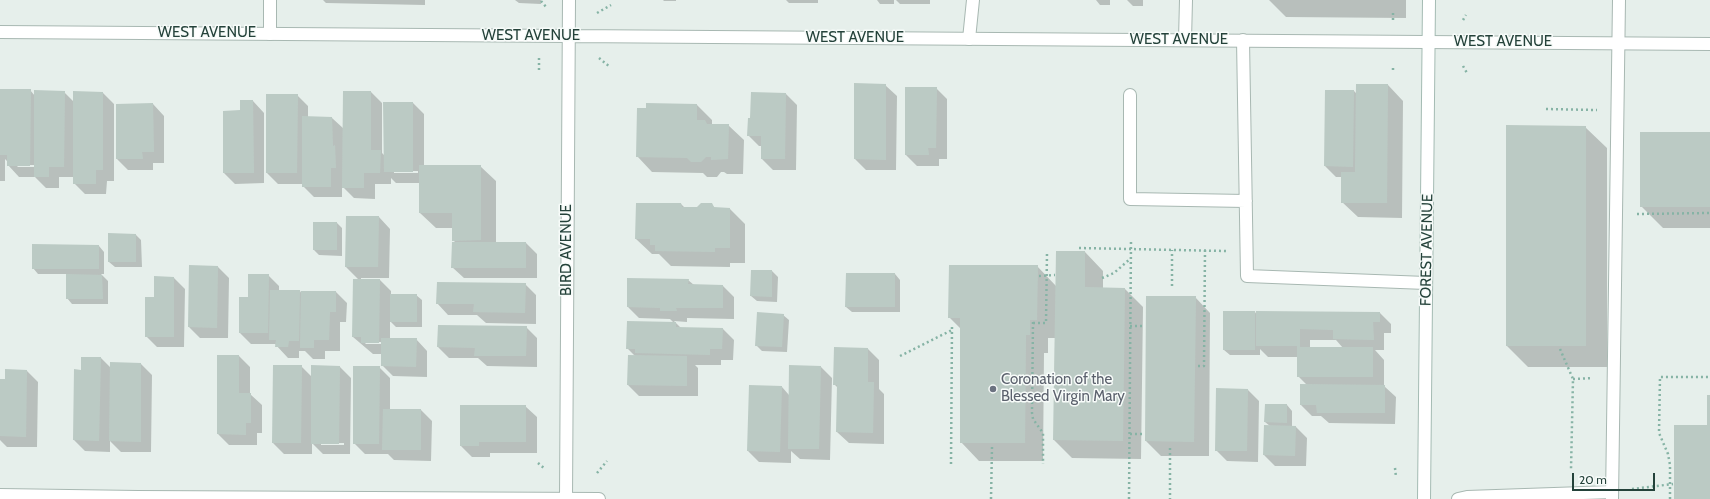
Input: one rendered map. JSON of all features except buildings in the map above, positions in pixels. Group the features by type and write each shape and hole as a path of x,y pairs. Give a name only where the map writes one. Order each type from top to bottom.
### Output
{"street":[{"path":"270,0 270,34"},
{"name":"BIRD AVENUE","path":"566,499 569,0"},
{"path":"969,38 973,0"},
{"path":"1185,40 1186,0"},
{"name":"FOREST AVENUE","path":"1424,499 1429,0"},
{"path":"1458,499 1467,497 1612,496 1619,0"},
{"name":"WEST AVENUE","path":"0,32 1710,44"},
{"path":"1243,40 1247,276 1426,283"},
{"path":"1130,95 1130,199 1246,201"},
{"path":"0,495 138,498 599,499"}],"path":[{"path":"597,13 611,5"},
{"path":"1393,13 1393,25"},
{"path":"1463,20 1466,15"},
{"path":"539,56 539,70"},
{"path":"600,58 610,67"},
{"path":"1463,66 1467,73"},
{"path":"1393,68 1393,73"},
{"path":"1546,109 1597,110"},
{"path":"1639,213 1710,213"},
{"path":"1129,499 1131,241"},
{"path":"1079,248 1218,250"},
{"path":"1172,250 1172,286"},
{"path":"1198,366 1204,366 1205,250"},
{"path":"1044,464 1043,434 1032,413 1033,322 1046,324 1047,252"},
{"path":"1102,278 1114,273 1130,259"},
{"path":"1039,276 1055,275"},
{"path":"951,464 952,324"},
{"path":"1130,326 1143,326"},
{"path":"900,356 952,330"},
{"path":"1560,349 1573,379 1571,469"},
{"path":"1670,499 1670,465 1659,433 1660,377 1710,377"},
{"path":"1573,379 1594,378"},
{"path":"1130,434 1143,434"},
{"path":"991,499 992,447"},
{"path":"1170,448 1170,499"},
{"path":"597,473 607,461"},
{"path":"538,463 547,471"},
{"path":"1395,468 1396,477"},
{"path":"1612,496 1671,484"}],"place":[{"name":"Coronation of the Blessed Virgin Mary","path":"993,389"}]}
